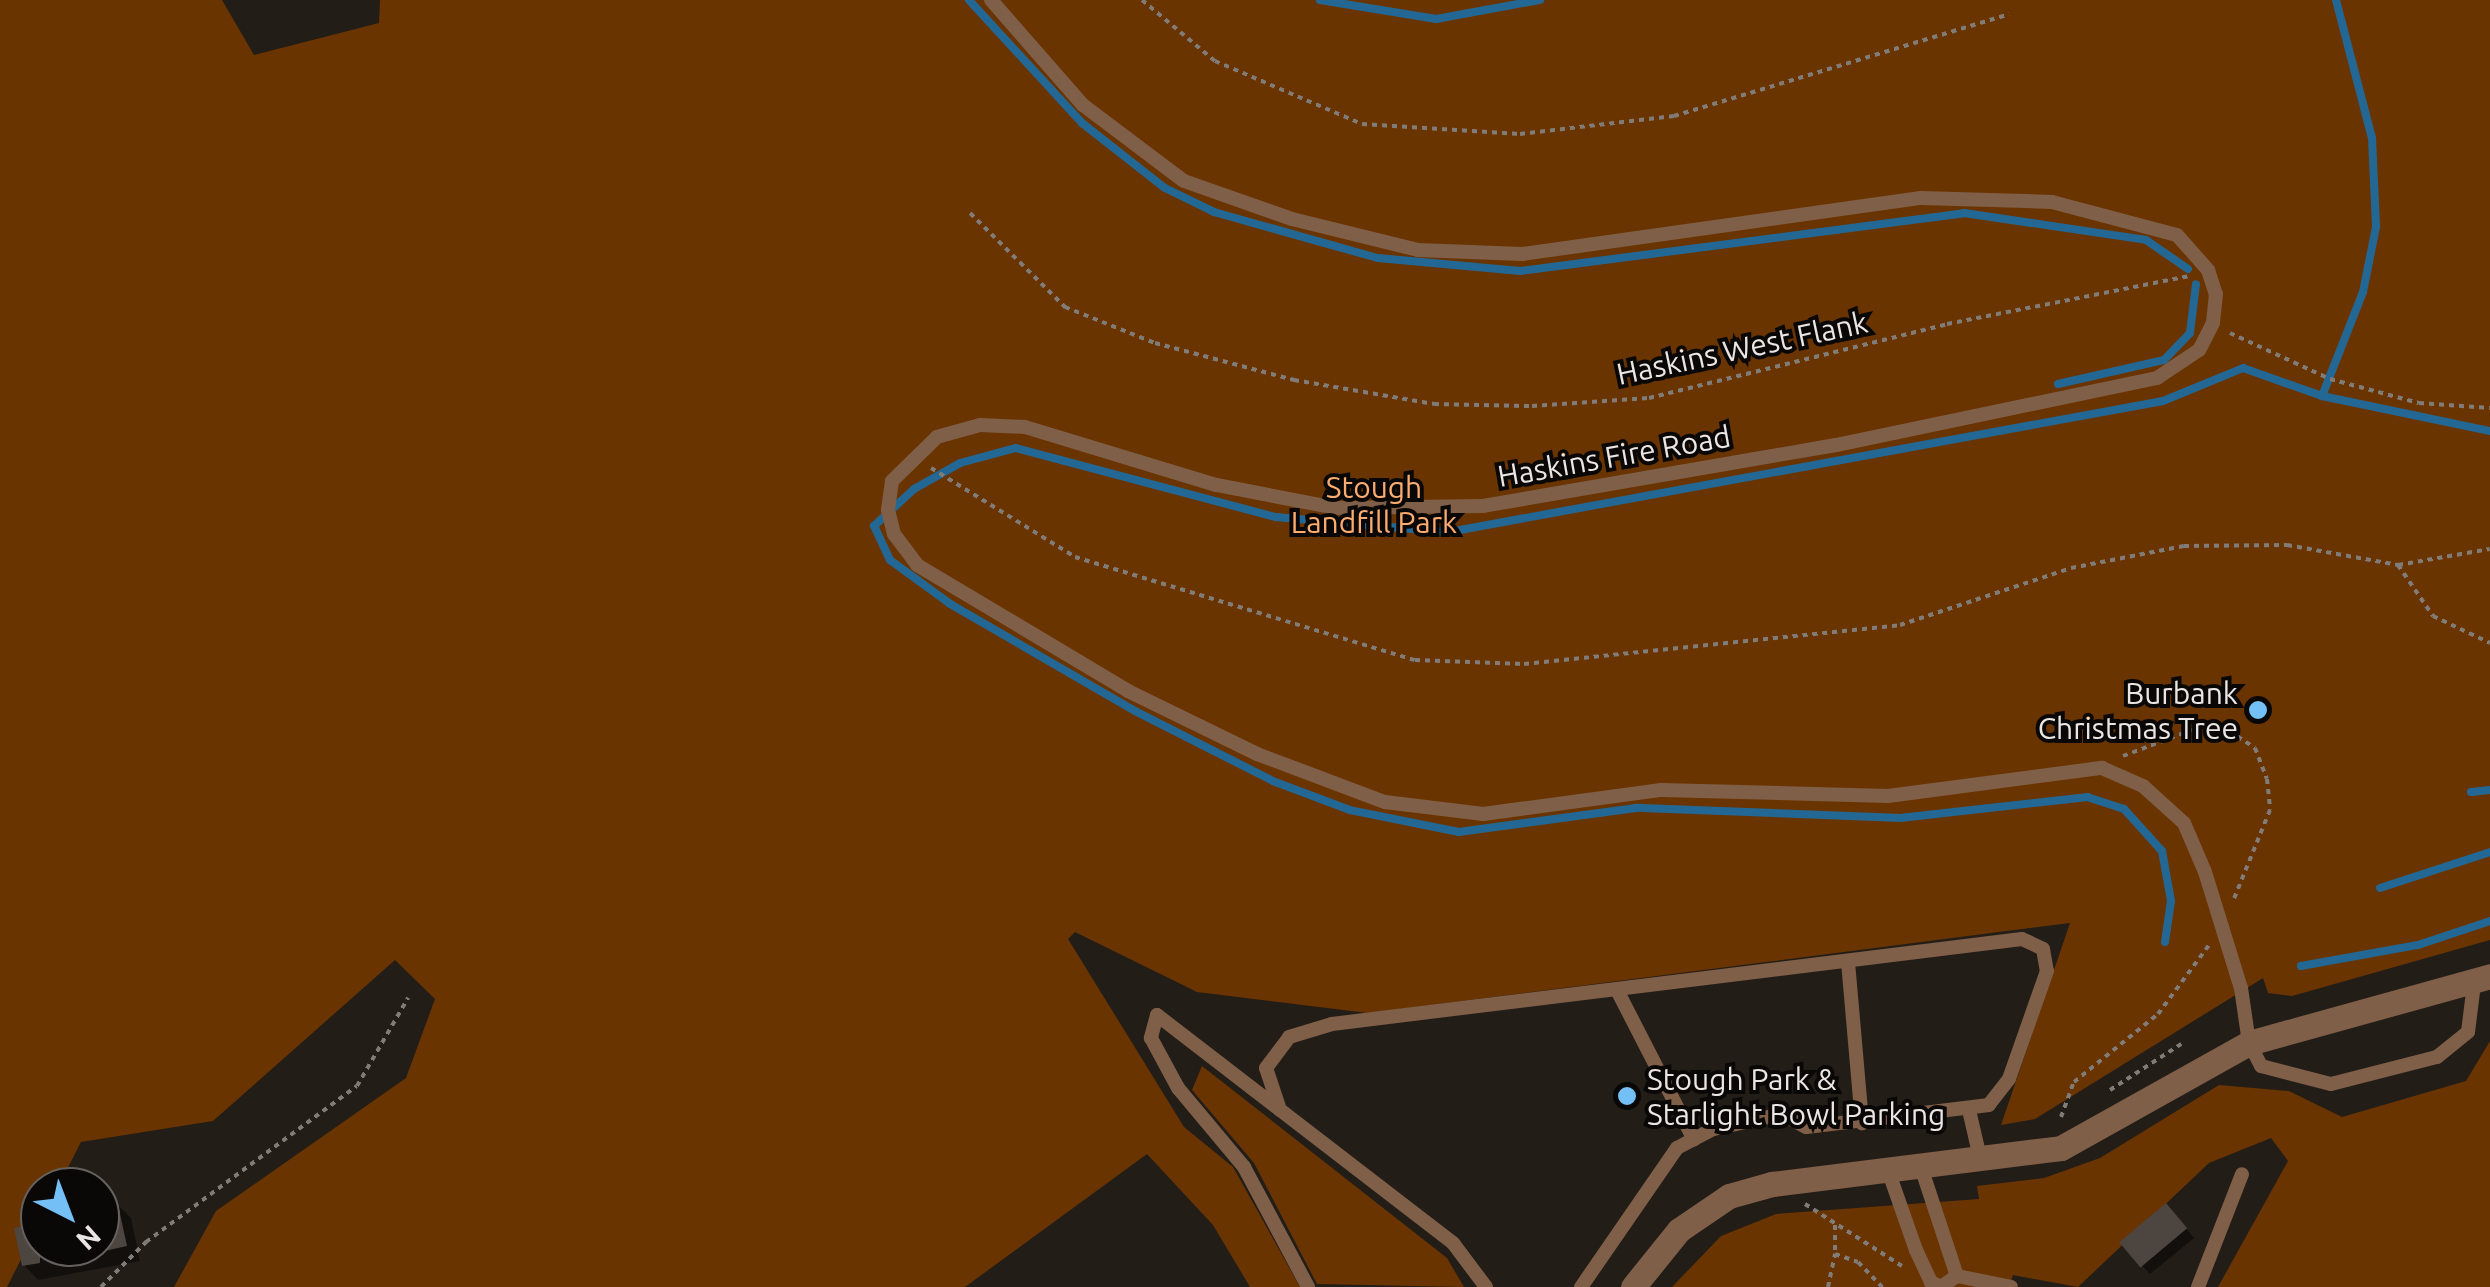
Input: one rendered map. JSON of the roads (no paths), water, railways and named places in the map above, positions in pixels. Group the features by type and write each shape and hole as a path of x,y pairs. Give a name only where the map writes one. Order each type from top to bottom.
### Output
{"street":[{"path":"1633,1287 1679,1230 1729,1196 1772,1184 2030,1157 2102,1130 2166,1084 2249,1043 2482,980"}],"lane":[{"name":"Haskins Fire Road","path":"991,0 1084,105 1184,181 1292,219 1418,250 1522,254 1981,195 2147,222 2177,235 2208,270 2216,294 2213,323 2199,350 2158,378 1836,446 1483,506 1336,508 1216,485 1025,428 980,425 937,437 914,457 892,481 888,510 894,534 917,565 1128,691 1258,754 1385,802 1483,814 1660,790 1888,796 2102,768 2129,780 2184,823 2241,988 2249,1043"},
{"path":"1280,1110 1266,1068 1288,1037 1332,1024 1618,992 2022,939 2044,949 2047,971 2009,1079 1989,1105 1862,1124 1806,1126 1782,1114 1746,1117 1694,1140 1677,1148 1581,1287"},
{"path":"1848,962 1862,1124"},
{"path":"2249,1043 2261,1066 2331,1084 2437,1057 2468,1032 2482,980"},
{"path":"1618,992 1694,1140"},
{"path":"1308,1287 1244,1167 1178,1088 1151,1038 1157,1015 1453,1243 1486,1287"},
{"path":"1969,1110 1981,1163"},
{"path":"1922,1170 1957,1276"},
{"path":"1888,1173 1932,1284 1940,1287 1957,1276 2011,1287"},
{"path":"2198,1287 2242,1174"}],"waterway":[{"path":"969,0 1082,123 1165,188 1214,212 1378,258 1520,271 1964,213 2146,240 2188,269"},
{"path":"1320,0 1436,19 1540,0"},
{"path":"2336,0 2372,138 2376,227 2363,292 2322,396 2490,431"},
{"path":"2058,384 2164,360 2190,333 2196,284"},
{"path":"2165,942 2171,901 2162,851 2124,809 2088,797 1902,818 1636,808 1459,832 1350,810 1273,781 1135,711 949,603 890,560 874,526 914,489 960,463 1016,448 1276,517 1449,532 2163,401 2243,368 2322,396"},
{"path":"2471,792 2490,790"},
{"path":"2380,888 2490,852"},
{"path":"2301,966 2418,945 2490,921"}],"place":[{"name":"Burbank Christmas Tree","path":"2258,710"},
{"name":"Stough Park & Starlight Bowl Parking","path":"1627,1096"}],"park label":[{"name":"Stough Landfill Park","path":"1374,504"}]}
